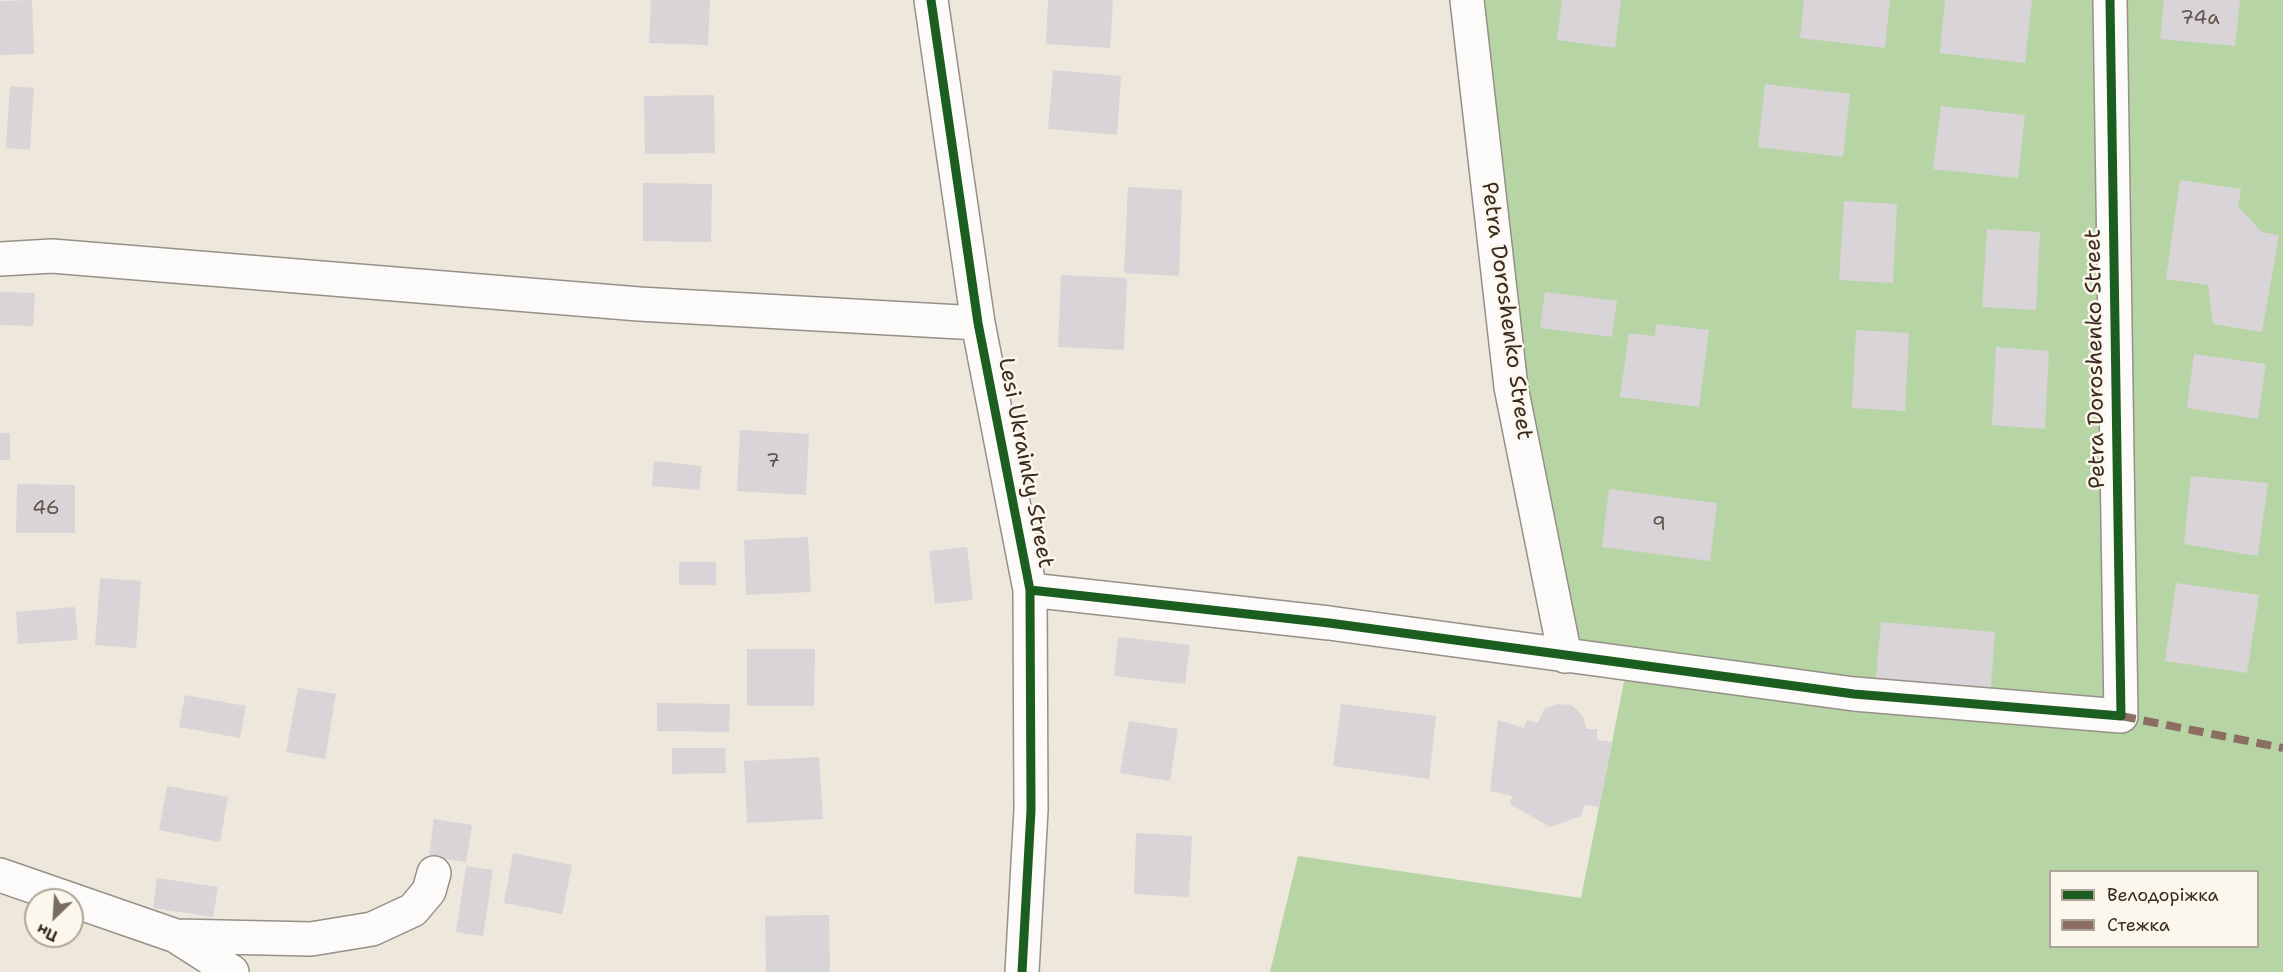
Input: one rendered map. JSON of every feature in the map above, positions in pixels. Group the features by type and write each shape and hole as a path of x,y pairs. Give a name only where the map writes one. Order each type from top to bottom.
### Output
{"street":[{"name":"Lesi Ukrainky Street","path":"931,0 978,323 1030,590 1031,810 1022,972"},
{"name":"Petra Doroshenko Street","path":"1467,0 1511,387 1565,656 1854,694 2121,716 2110,0"},
{"path":"0,259 52,256 639,304 978,323"},
{"path":"1030,590 1329,623 1565,656"},
{"path":"176,936 311,939 372,929 413,910 429,891 434,873"},
{"path":"0,875 176,936 232,972"}],"green space":[{"path":"1467,0 2283,0 2283,972 1270,972 1298,856 1581,898 1626,672 1565,656"}],"building":[{"path":"32,0 34,54 0,55 0,1"},
{"path":"651,0 710,0 708,45 649,43"},
{"path":"1048,0 1113,0 1110,48 1046,44"},
{"path":"1562,0 1621,0 1615,48 1557,40"},
{"path":"1804,0 1890,0 1885,48 1800,38"},
{"path":"1945,0 2032,0 2025,63 1940,53"},
{"path":"2164,0 2240,0 2235,46 2160,39"},
{"path":"1053,70 1121,76 1117,135 1048,129"},
{"path":"1765,84 1850,94 1843,157 1758,147"},
{"path":"10,86 34,88 30,150 6,148"},
{"path":"714,95 715,153 645,154 644,96"},
{"path":"1941,106 2025,115 2018,178 1933,169"},
{"path":"2180,180 2241,189 2238,207 2262,232 2279,235 2262,332 2213,324 2208,285 2166,279"},
{"path":"643,183 712,184 711,242 643,241"},
{"path":"1128,187 1182,190 1179,276 1124,273"},
{"path":"1844,201 1897,204 1893,283 1839,280"},
{"path":"1987,229 2040,232 2036,310 1982,307"},
{"path":"1061,275 1127,278 1124,350 1058,347"},
{"path":"0,292 35,293 33,326 0,325"},
{"path":"1545,292 1617,301 1612,337 1540,328"},
{"path":"1656,324 1709,330 1699,407 1620,397 1629,333 1655,336"},
{"path":"1856,330 1909,333 1905,411 1852,408"},
{"path":"1996,347 2049,351 2045,429 1992,425"},
{"path":"2194,354 2266,364 2258,419 2187,408"},
{"path":"740,430 809,434 806,495 737,491"},
{"path":"0,433 10,433 10,460 0,460"},
{"path":"654,461 702,466 699,490 652,486"},
{"path":"2191,476 2268,483 2258,556 2184,544"},
{"path":"17,484 75,485 75,533 16,533"},
{"path":"1609,489 1717,503 1710,561 1602,547"},
{"path":"808,537 811,592 746,595 744,540"},
{"path":"967,547 973,600 935,604 929,551"},
{"path":"679,562 716,562 716,585 679,585"},
{"path":"100,578 141,581 136,648 95,645"},
{"path":"2176,583 2259,595 2247,673 2165,661"},
{"path":"75,607 78,640 18,644 16,612"},
{"path":"1881,622 1995,632 1990,699 1875,689"},
{"path":"1118,637 1190,645 1185,684 1114,676"},
{"path":"747,649 815,649 814,706 747,706"},
{"path":"298,688 336,694 325,759 286,752"},
{"path":"185,695 246,706 240,738 179,727"},
{"path":"657,703 730,704 729,732 657,731"},
{"path":"1341,704 1436,716 1429,779 1333,766"},
{"path":"1557,704 1572,705 1583,717 1587,729 1597,729 1597,740 1612,742 1599,807 1585,805 1581,816 1550,827 1510,804 1512,796 1490,791 1498,720 1524,728 1527,720 1538,723 1544,709"},
{"path":"1129,721 1178,729 1170,781 1120,773"},
{"path":"672,748 725,748 726,773 672,774"},
{"path":"819,757 823,819 747,823 744,761"},
{"path":"167,786 228,797 220,842 159,830"},
{"path":"434,819 472,825 466,862 429,856"},
{"path":"1136,833 1192,836 1189,897 1134,894"},
{"path":"513,853 572,865 562,914 504,903"},
{"path":"466,866 493,870 483,936 456,932"},
{"path":"157,878 218,887 213,917 153,908"},
{"path":"829,915 830,972 766,972 765,916"}],"marked path":[{"path":"2121,716 2283,748"}],"cycle path":[{"path":"931,0 978,323 1030,590 1031,810 1022,972"},
{"path":"1030,590 1329,623 1854,694 2121,716 2110,0"}]}
